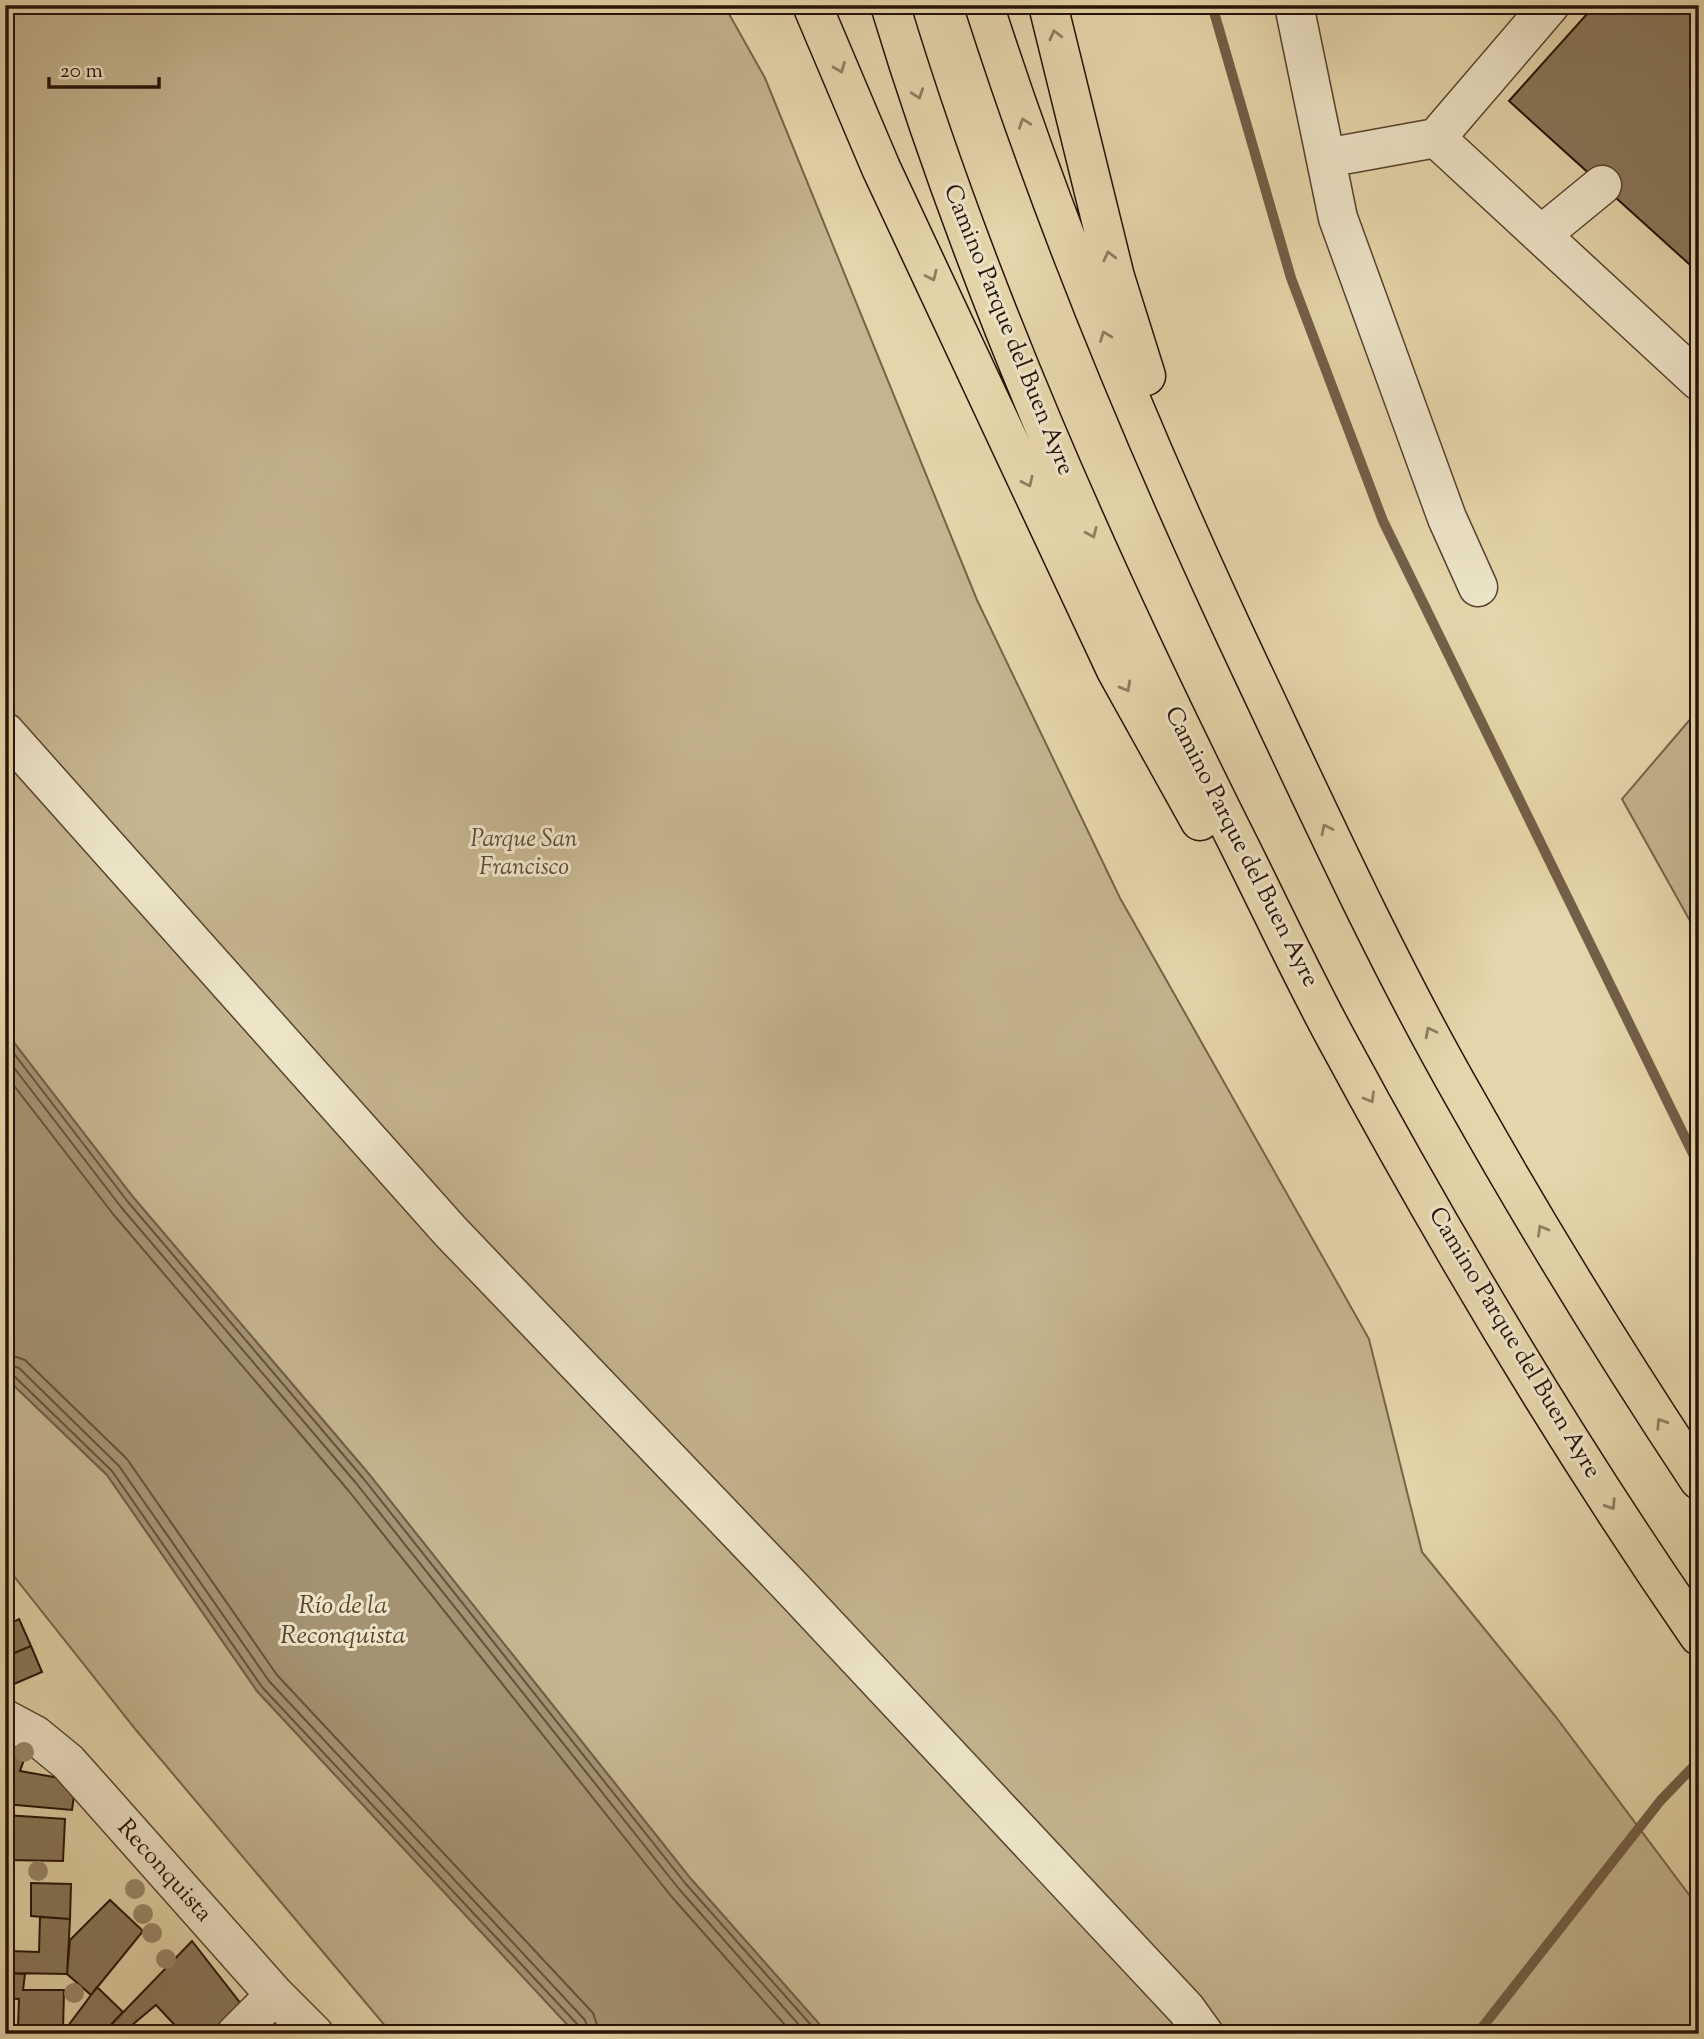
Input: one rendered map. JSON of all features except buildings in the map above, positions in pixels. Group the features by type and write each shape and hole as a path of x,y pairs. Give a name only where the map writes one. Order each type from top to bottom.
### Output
{"highway":[{"path":"812,5 881,168 1116,670 1214,845 1336,1039"},
{"name":"Camino Parque del Buen Ayre","path":"890,5 958,213 1035,402 1150,666 1336,1039 1536,1386 1699,1636"},
{"path":"984,5 1044,181 1099,321 1209,579 1329,836 1464,1097 1598,1326 1699,1480"},
{"path":"1048,5 1115,277 1209,579"}],"street":[{"path":"1294,5 1338,218 1447,518 1478,587"},
{"path":"1326,158 1436,138 1550,5"},
{"path":"1436,138 1699,381"},
{"path":"1541,234 1602,185"},
{"path":"5,732 450,1231 848,1648 1186,2009 1204,2034"},
{"name":"Reconquista","path":"5,1719 35,1735 68,1762 275,1995 314,2034"},
{"path":"236,2034 275,1995"}],"green space":[{"name":"Parque San Francisco","path":"5,5 724,5 765,78 977,600 1120,898 1369,1339 1422,1552 1556,1717 1699,1908 1699,2034 828,2034 691,1879 368,1473 133,1197 5,1031"},
{"path":"1699,709 1699,937 1622,799"},
{"path":"5,1377 107,1475 257,1691 576,2034 392,2034 136,1730 5,1565"}],"water":[{"name":"Río de la Reconquista","path":"5,1031 133,1197 368,1473 691,1879 828,2034 576,2034 257,1691 107,1475 5,1377"}],"waterway":[{"path":"1212,5 1291,278 1383,521 1699,1166"},
{"path":"1477,2034 1661,1800 1692,1768"}]}
